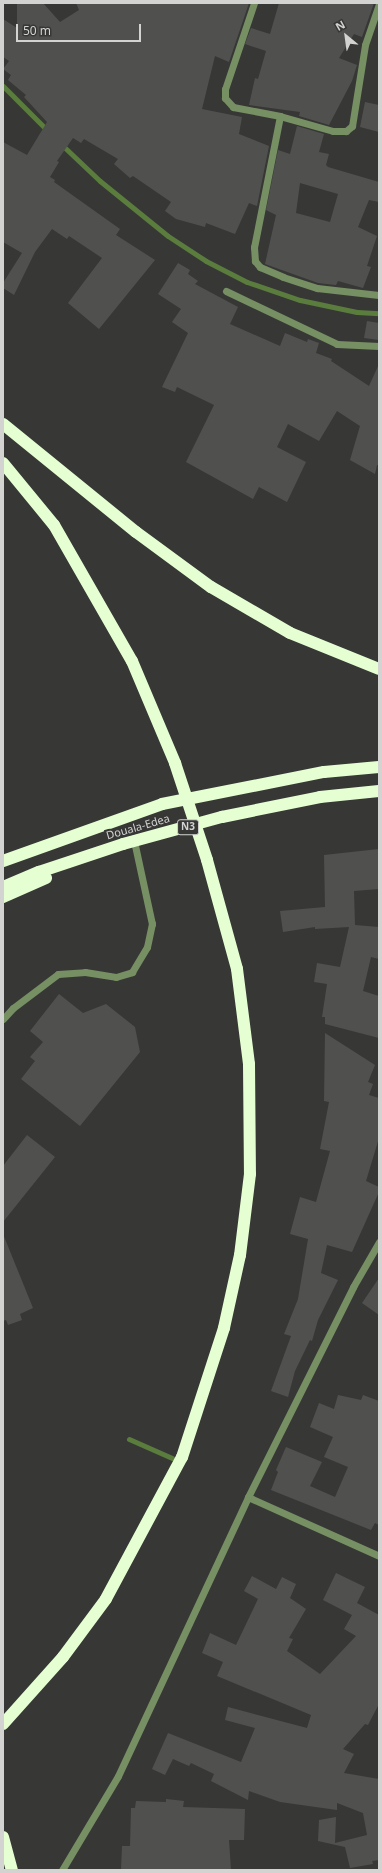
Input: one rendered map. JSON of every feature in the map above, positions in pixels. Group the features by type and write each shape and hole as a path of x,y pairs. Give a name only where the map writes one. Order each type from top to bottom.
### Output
{"highway":[{"path":"3,424 136,532 211,587 290,633 379,669"},
{"path":"3,463 54,525 132,661 175,763 207,860 237,969 249,1064 250,1174 240,1255 224,1328 182,1457 152,1516 106,1599 63,1656 6,1721"},
{"name":"Douala-Edea","path":"3,861 162,804 317,774 379,767"},
{"name":"Douala-Edea","path":"3,887 39,872 129,843 222,817 320,797 379,791"},
{"path":"3,897 129,843"},
{"path":"3,1837 12,1870"}],"street":[{"path":"254,3 225,89 225,98 233,107 280,116 333,131 346,131 352,126 365,45 379,4"},
{"path":"280,116 254,247 255,261 260,267 316,288 379,295"},
{"path":"226,291 337,344 379,346"},
{"path":"3,1019 13,1008 58,974 85,972 116,977 132,972 147,947 152,924 129,843"},
{"path":"62,1870 118,1776 248,1497 353,1287 378,1247"},
{"path":"248,1497 379,1556"}],"building":[{"path":"17,3 43,3 60,22 79,10 76,3 249,3 229,62 215,56 202,109 242,117 239,134 269,146 257,206 249,203 235,234 206,223 205,227 176,219 165,211 171,202 133,176 130,178 114,164 118,159 84,139 81,143 73,138 57,161 59,162 50,177 55,180 54,182 120,229 116,235 155,260 99,329 68,303 102,258 69,236 67,239 52,229 35,252 14,295 3,288 3,283 22,253 3,242 3,142 27,155 47,122 24,97 26,95 8,80 11,75 3,69 9,61 3,57 3,19 17,28"},
{"path":"279,3 374,3 362,37 354,34 339,58 357,65 352,81 329,125 299,116 300,112 249,105 255,78 258,79 266,51 245,44 251,28 270,34"},
{"path":"365,102 379,105 379,132 360,127"},
{"path":"297,126 324,134 319,152 329,154 326,165 328,167 379,182 379,202 369,200 358,227 377,236 367,266 371,267 363,288 338,281 336,285 318,283 265,264 276,215 266,210 278,150 290,154","holes":["300,183 338,194 330,222 296,213"]},
{"path":"178,263 190,270 188,274 198,281 195,284 238,307 230,324 280,346 285,333 307,342 308,339 319,343 316,353 332,359 331,361 369,386 379,364 379,465 377,465 375,474 350,460 360,426 337,411 319,441 288,424 277,447 306,462 287,502 259,487 253,499 186,462 214,405 177,387 175,392 162,387 188,333 172,322 181,309 158,294"},
{"path":"367,321 379,323 379,340 364,338"},
{"path":"379,849 379,889 354,891 355,925 379,927 379,959 371,957 363,991 379,996 379,1038 325,1024 325,1017 322,1017 327,984 314,982 317,963 340,967 349,927 315,929 315,927 283,932 280,911 325,907 324,855"},
{"path":"59,994 83,1013 106,1004 135,1027 140,1052 80,1126 21,1079 35,1061 30,1057 43,1042 30,1031"},
{"path":"325,1033 375,1065 368,1082 373,1084 369,1095 379,1098 379,1138 366,1181 379,1187 379,1192 352,1252 327,1245 321,1273 338,1280 318,1320 312,1341 310,1340 295,1371 288,1397 271,1391 291,1336 284,1334 298,1299 308,1239 290,1234 300,1197 316,1202 330,1151 320,1149 329,1102 324,1101"},
{"path":"27,1135 55,1157 3,1222 3,1166"},
{"path":"3,1234 33,1308 20,1314 22,1320 8,1325 6,1320 3,1321"},
{"path":"379,1278 379,1315 362,1303"},
{"path":"338,1395 361,1400 363,1395 379,1401 379,1525 375,1523 371,1530 271,1490 278,1472 276,1470 286,1447 322,1462 310,1486 335,1497 348,1467 324,1457 333,1437 310,1427 319,1403 334,1409"},
{"path":"336,1573 365,1587 357,1603 379,1615 379,1704 368,1725 365,1724 343,1749 354,1754 344,1773 379,1779 379,1860 372,1861 373,1864 350,1868 345,1847 318,1841 319,1820 336,1817 335,1843 367,1835 363,1813 337,1803 337,1810 280,1802 249,1791 248,1800 211,1781 214,1774 191,1763 189,1766 173,1759 165,1775 152,1769 168,1733 241,1762 255,1728 225,1720 228,1707 307,1728 311,1715 217,1676 223,1662 202,1653 210,1633 236,1645 258,1599 244,1591 252,1576 276,1589 282,1577 296,1584 290,1598 306,1609 289,1638 293,1639 287,1651 320,1674 356,1636 344,1629 352,1615 323,1600"},
{"path":"166,1799 184,1801 183,1807 245,1809 244,1840 229,1840 231,1870 121,1870 122,1846 130,1846 131,1808 135,1808 136,1801 166,1802"}],"waterway":[{"path":"3,86 49,132"},
{"path":"62,145 100,181 168,236 206,261 247,282 300,300 357,312 379,313"},
{"path":"129,1439 172,1458"}]}
